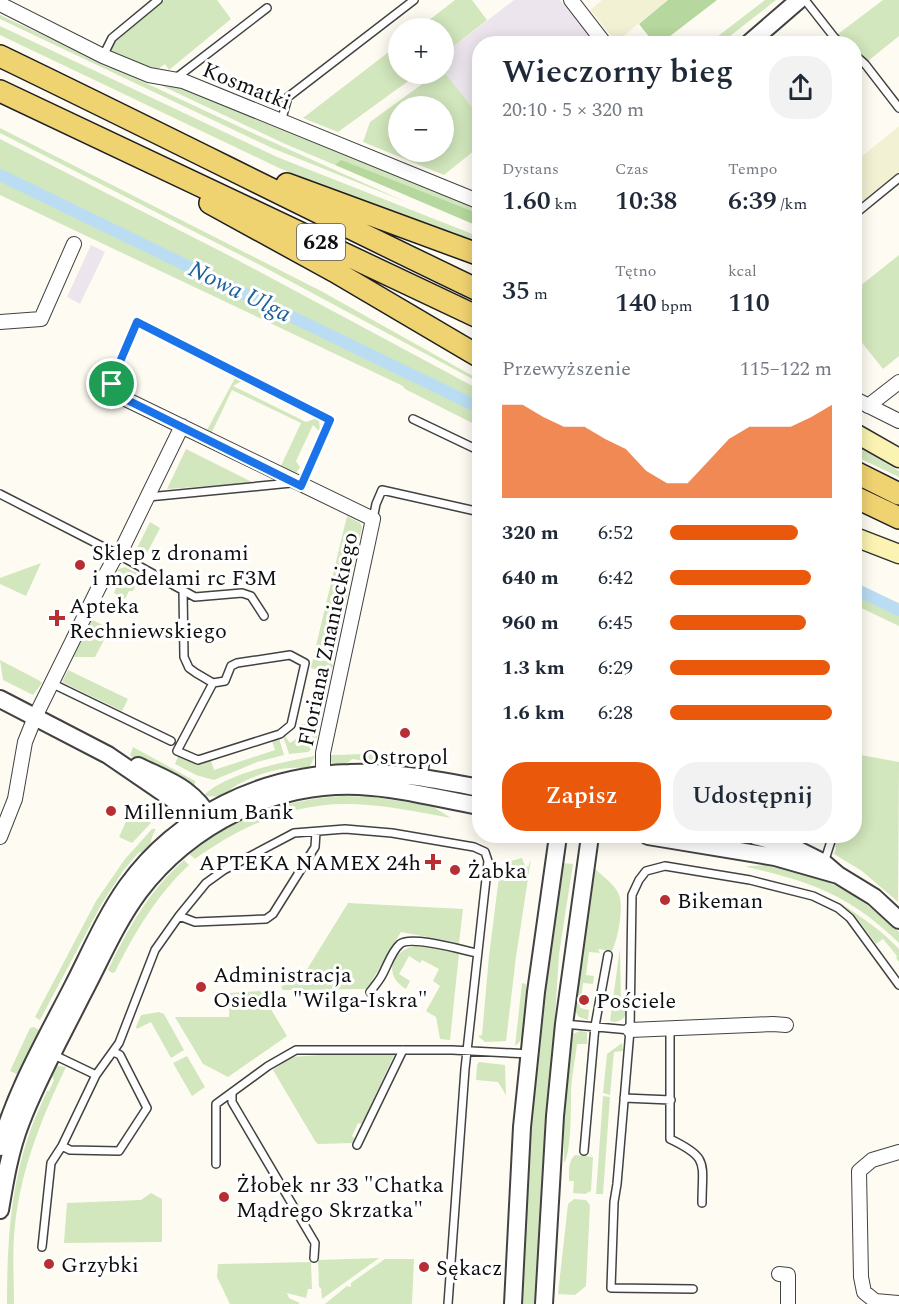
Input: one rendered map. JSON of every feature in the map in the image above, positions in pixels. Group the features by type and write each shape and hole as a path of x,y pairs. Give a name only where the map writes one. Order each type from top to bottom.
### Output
{"main road":[{"name":"628","path":"0,56 472,287"},
{"name":"628","path":"0,91 472,314"},
{"path":"183,144 472,252"},
{"path":"161,166 216,207 472,352"},
{"path":"862,437 899,458"},
{"path":"862,476 899,493"},
{"path":"862,500 899,518"},
{"path":"862,540 899,554"}],"street":[{"path":"571,0 599,36"},
{"path":"757,36 799,0"},
{"name":"Kosmatki","path":"0,4 103,56 149,75 183,81 472,199"},
{"path":"0,322 42,319 74,244"},
{"path":"868,406 899,382"},
{"name":"Floriana Znanieckiego","path":"111,392 373,519 323,753 323,774"},
{"path":"862,403 899,421"},
{"path":"0,837 15,800 25,742 35,717 182,426"},
{"path":"0,699 108,755 181,805 203,823"},
{"path":"0,1210 20,1124 52,1054 130,906 158,870 203,823 256,789 286,780 323,774 352,772 423,778 472,787"},
{"path":"0,1147 12,1110 34,1061 111,911 142,867 171,838 203,823 278,796 334,786 395,789 472,804"},
{"path":"513,1304 522,1127 536,992 557,843"},
{"path":"544,1304 555,1116 564,1024 589,843"},
{"path":"690,843 822,867"},
{"path":"781,843 788,845 874,897 899,920"},
{"path":"630,1030 786,1025"},
{"path":"899,1152 872,1160 859,1171 861,1298 899,1303"},
{"path":"779,1275 788,1275 788,1304"}],"lane":[{"path":"0,4 4,0"},
{"path":"103,56 112,38 158,0"},
{"path":"281,122 288,97 414,0"},
{"path":"805,0 834,36"},
{"path":"174,80 267,8"},
{"path":"862,62 899,108"},
{"path":"862,208 899,178"},
{"name":"Floriana Znanieckiego","path":"111,392 113,378 137,322 330,420 297,484"},
{"path":"413,419 472,447"},
{"path":"148,497 297,484"},
{"path":"373,519 382,490 472,510"},
{"path":"0,494 195,597 242,593 251,596 264,616"},
{"path":"183,590 184,657 189,668 213,683 225,681 231,666 237,663 290,655 305,663 291,725 280,734 198,760 177,751 213,683"},
{"path":"51,683 171,741"},
{"path":"423,778 426,759"},
{"path":"42,1247 51,1162 62,1146 96,1075 122,1038 155,950 206,884 224,870 294,833 345,829 392,833 481,849 485,852 488,861 467,1050 448,1304"},
{"path":"179,916 195,922 266,919 273,914 315,847 316,832"},
{"path":"822,867 831,843"},
{"path":"693,1289 611,1288 614,1202 630,1030 632,895 639,880 646,871 665,866 750,880 813,896 838,908 860,930 898,982"},
{"path":"370,992 395,951 405,941 412,940 477,953"},
{"path":"584,1151 596,1026 608,955"},
{"path":"564,1024 630,1030"},
{"path":"670,1029 670,1139 693,1150 698,1155 702,1163 702,1203"},
{"path":"216,1164 216,1104 232,1094 236,1087 296,1050 467,1050 530,1054"},
{"path":"357,1145 403,1050"},
{"path":"62,1146 70,1150 119,1151 147,1108 120,1055 114,1052"},
{"path":"52,1054 96,1075"},
{"path":"232,1094 232,1102 315,1244 314,1258"},
{"path":"624,1098 671,1100"}],"shaded area":[{"path":"514,0 560,0 588,36 472,36 472,107 454,84 454,46"},
{"path":"602,0 668,0 623,36 611,36 590,10"},
{"path":"899,126 899,174 862,203 862,156"},
{"path":"91,245 105,252 80,304 67,297"}],"green space":[{"path":"164,0 217,0 231,19 169,70 165,64 154,72 110,53 112,46 124,31"},
{"path":"455,0 472,0 487,20 454,46 454,18 432,18"},
{"path":"668,0 717,0 670,36 648,36 639,24"},
{"path":"765,0 776,0 730,36 718,36"},
{"path":"883,0 899,0 899,36 868,61 862,55 862,36 838,34"},
{"path":"0,15 406,202 272,148 0,19"},
{"path":"0,26 277,157 472,234 472,245 279,168 0,35"},
{"path":"388,52 388,84 404,84 338,132 303,118"},
{"path":"156,83 174,85 472,205 472,211 341,161 335,165"},
{"path":"422,84 454,84 472,107 472,152 444,175 412,162 454,162 454,96 406,96"},
{"path":"388,109 388,152 363,142 370,122"},
{"path":"0,128 321,291 472,376 472,379 260,265 0,133"},
{"path":"0,139 230,256 472,386 472,400 193,265 0,170"},
{"path":"341,160 472,211 472,224 335,165"},
{"path":"0,181 472,408 472,423 403,386 0,195"},
{"path":"899,255 899,356 883,369 862,343 862,284"},
{"path":"235,378 242,381 233,386 306,422 317,418 319,420 320,432 313,425 296,461 300,467 294,477 280,468 301,423 232,390 211,434 206,432"},
{"path":"186,449 254,483 167,489"},
{"path":"862,449 899,471 899,477 862,459"},
{"path":"347,516 360,523 362,527 334,658 314,654"},
{"path":"150,522 160,528 146,555 136,550"},
{"path":"41,563 26,596 0,584 0,578"},
{"path":"125,567 141,575 133,591 129,591 125,599 114,593 122,573 116,570"},
{"path":"862,596 899,614 899,626 862,608"},
{"path":"91,619 110,629 95,657 73,657"},
{"path":"313,659 331,662 333,665 315,746 308,752 289,754 283,736 290,743 302,735 297,724 308,724 319,670 311,668"},
{"path":"0,660 42,683 33,695 3,680"},
{"path":"68,670 128,699 122,711 62,682"},
{"path":"279,738 284,755 257,762 214,780 196,775 175,764 179,754 199,763 211,761 214,770 275,750 272,741"},
{"path":"133,747 195,781 195,791 188,785 130,756"},
{"path":"329,755 379,755 405,761 397,768 352,759 346,765 338,766 332,763"},
{"path":"862,755 899,762 898,902 862,871 834,854 835,843 862,843"},
{"path":"315,756 306,769 289,768 271,771 237,785 223,797 203,796 213,788 240,775 272,765"},
{"path":"344,796 373,797 432,806 451,818 402,809 330,804 269,818 231,836 195,859 189,854 224,830 262,812 302,801"},
{"path":"135,807 151,823 132,843 119,837 132,808"},
{"path":"152,829 156,829 147,850 145,853 139,852 123,871 101,905 40,1020 35,1017 96,901 125,859"},
{"path":"522,858 525,866 528,867 531,859 506,1041 485,1042 478,1036 482,1035 499,877 505,878 507,862"},
{"path":"184,860 189,865 156,902 115,972 112,973 108,970 140,911 160,884"},
{"path":"562,863 573,864 559,954 537,1304 521,1304 533,1099 543,1001"},
{"path":"747,866 780,866 829,882 859,900 887,921 899,932 899,943 864,913 829,893 791,878"},
{"path":"593,867 617,891 621,915 612,951 598,949 600,953 589,952 586,975 594,976 593,984 583,983 580,1008 589,1010 588,1020 579,1017 574,1009"},
{"path":"348,903 463,909 459,943 401,932 367,989 283,990 281,987 306,971"},
{"path":"842,904 899,949 899,962 883,939 876,944 856,917 841,906"},
{"path":"417,945 459,953 450,1040 440,1039 436,1017 426,1011 440,986 433,981 439,969 422,960 420,963 409,956 399,974 410,981 406,989 398,983 394,976 392,970 396,957"},
{"path":"620,948 621,1005 629,1005 623,1018 614,1022 610,1021"},
{"path":"522,983 526,984 527,1017 523,1035 515,1046"},
{"path":"260,991 287,1036 228,1077 203,1064 175,1017 229,1017 230,993"},
{"path":"159,1012 164,1014 184,1050 171,1058 151,1022 137,1029 136,1027 141,1015"},
{"path":"34,1027 42,1032 17,1074 10,1071 30,1028"},
{"path":"580,1031 587,1032 587,1044 577,1044 572,1083 569,1142 564,1163 564,1114 571,1042 573,1034"},
{"path":"622,1043 623,1051 614,1052 610,1095 603,1093 607,1054"},
{"path":"394,1055 362,1124 358,1123 352,1136 355,1138 352,1143 318,1144 273,1070 291,1057"},
{"path":"187,1056 205,1087 192,1096 173,1063"},
{"path":"479,1062 505,1065 506,1095 498,1082 476,1080"},
{"path":"58,1066 66,1067 41,1124 22,1184 14,1235 14,1304 7,1304 9,1239 18,1176 31,1128 54,1080 50,1073"},
{"path":"603,1096 610,1097 603,1194 596,1194"},
{"path":"575,1155 593,1157 591,1191 585,1194 573,1193 574,1181 569,1181 570,1163"},
{"path":"151,1193 162,1199 162,1242 64,1243 67,1203 141,1200"},
{"path":"574,1199 586,1200 590,1205 586,1286 575,1295 558,1294 568,1204"},
{"path":"379,1258 322,1299 318,1260"},
{"path":"385,1259 414,1259 412,1304 325,1304 347,1286 351,1287 351,1283"},
{"path":"311,1262 312,1289 308,1289 306,1298 287,1293 289,1298 300,1303 298,1304 230,1304 217,1277 218,1264"}],"waterway":[{"name":"Nowa Ulga","path":"0,175 472,404"},
{"name":"Nowa Ulga","path":"862,592 899,610"}],"place":[{"name":"Sklep z dronami i modelami rc F3M","path":"80,565"},
{"name":"Apteka Rechniewskiego","path":"57,618"},
{"name":"Ostropol","path":"405,733"},
{"name":"Millennium Bank","path":"111,811"},
{"name":"APTEKA NAMEX 24h","path":"433,862"},
{"name":"Żabka","path":"455,870"},
{"name":"Bikeman","path":"665,900"},
{"name":"Administracja Osiedla \"Wilga-Iskra\"","path":"201,987"},
{"name":"Pościele","path":"584,1000"},
{"name":"Żłobek nr 33 \"Chatka Mądrego Skrzatka\"","path":"224,1197"},
{"name":"Grzybki","path":"49,1264"},
{"name":"Sękacz","path":"424,1267"}],"route":[{"path":"137,322 330,420 301,486 111,392 112,384 137,322"}]}
